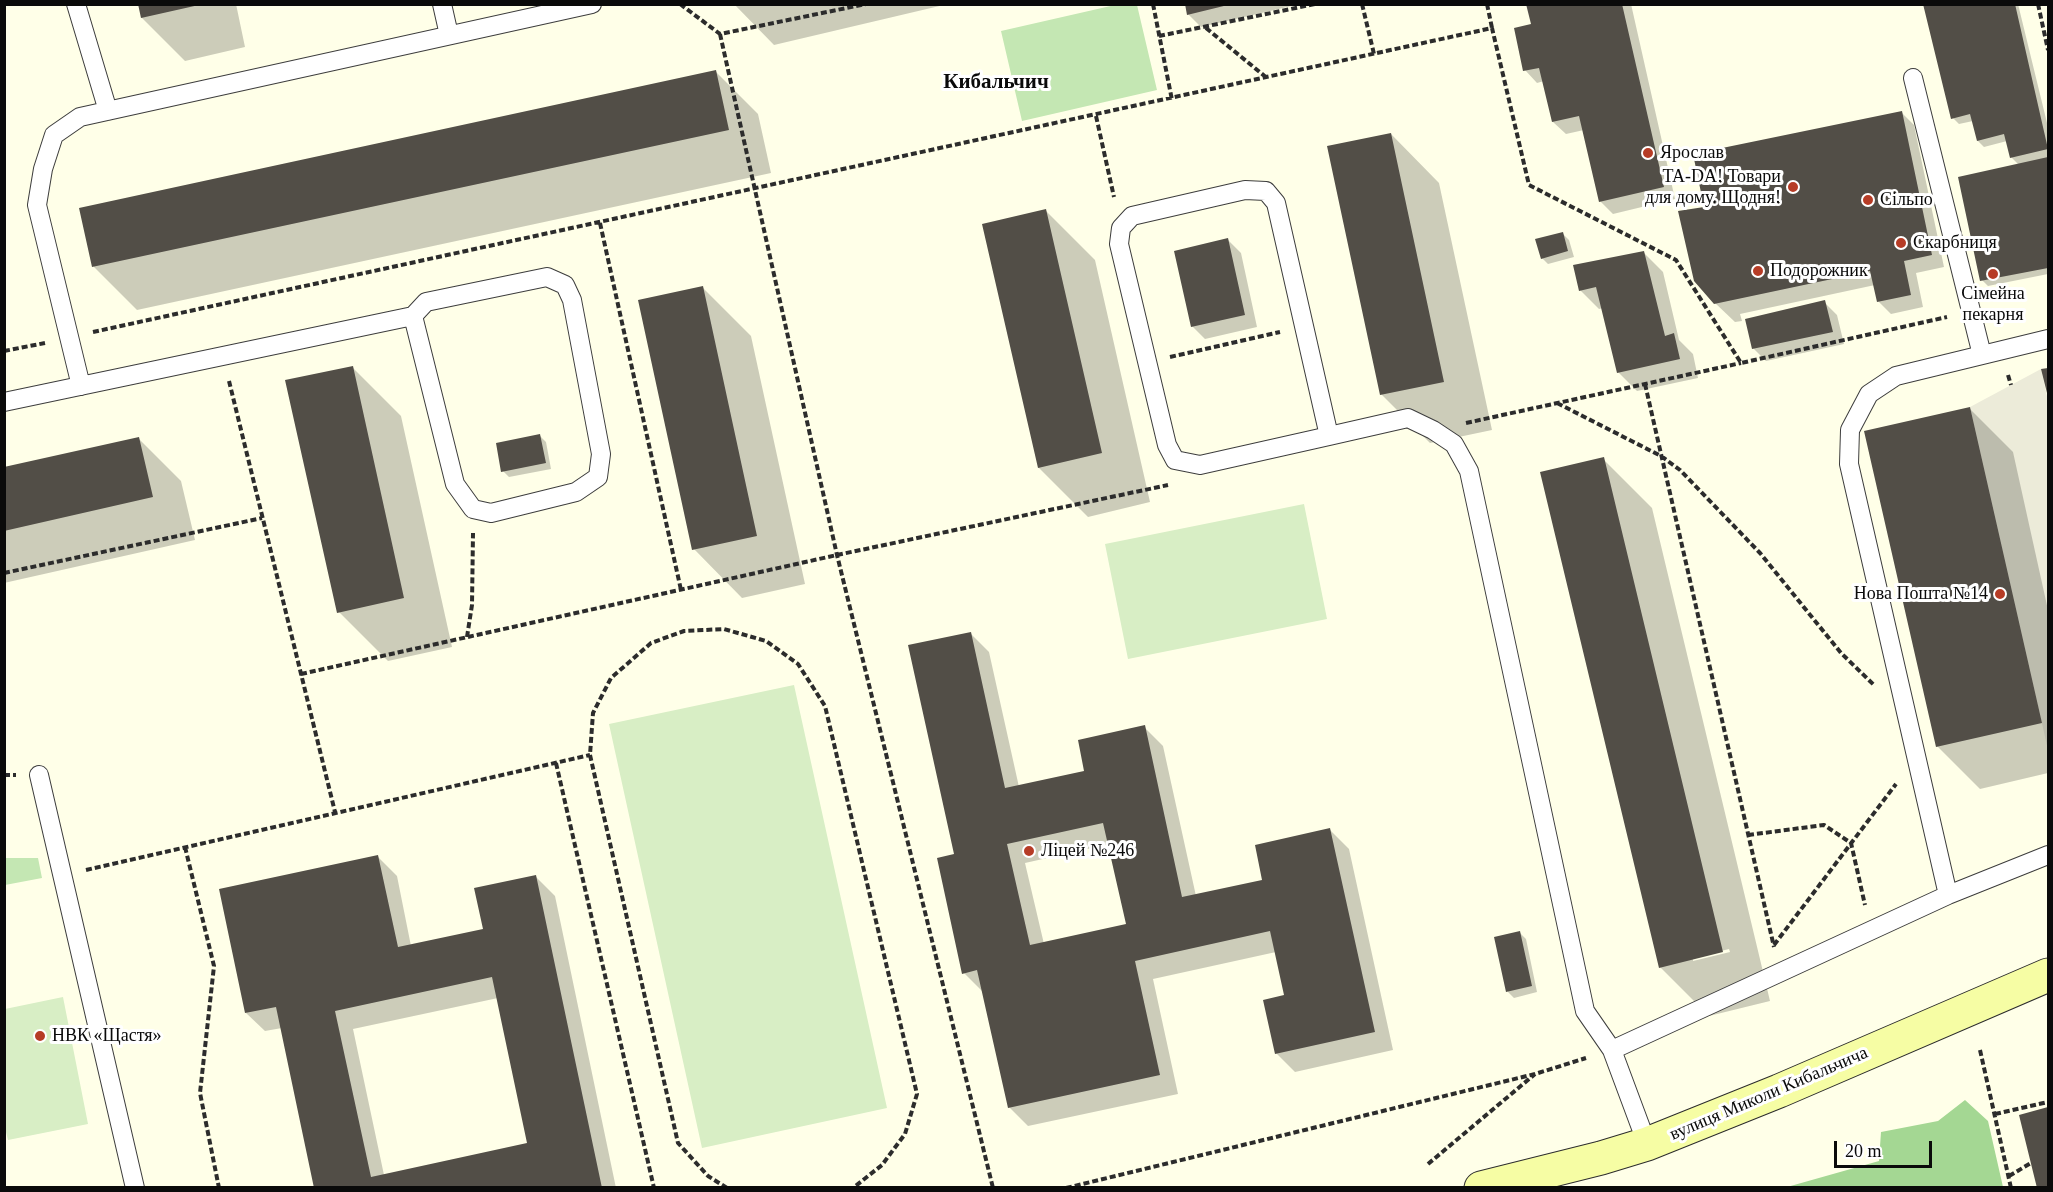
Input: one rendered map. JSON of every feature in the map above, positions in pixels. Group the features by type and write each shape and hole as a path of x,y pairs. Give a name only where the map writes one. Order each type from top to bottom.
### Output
{"street":[{"name":"вулиця Миколи Кибальчича","path":"1481,1188 1602,1158 1647,1144 1779,1091 2049,975"}],"lane":[{"path":"76,4 108,111"},
{"path":"442,4 449,35"},
{"path":"81,386 37,205 54,135 80,117 592,4"},
{"path":"1913,78 1982,355"},
{"path":"1329,436 1276,203 1266,191 1245,190 1132,216 1121,228 1119,244 1167,445 1175,460 1200,465 1329,436 1408,418 1433,430 1454,444 1469,471 1585,1011 1612,1050 1647,1144"},
{"path":"4,402 413,316 426,302 547,277 565,285 572,300 601,454 598,477 576,492 491,513 473,509 455,484 413,316"},
{"path":"1948,895 1849,464 1850,430 1869,394 1896,376 2049,339"},
{"path":"39,775 135,1188"},
{"path":"1612,1050 1780,975 1948,895 2049,855"}],"path":[{"path":"680,4 720,34 837,555 993,1188"},
{"path":"720,34 866,4"},
{"path":"1153,4 1172,100"},
{"path":"1159,36 1315,4"},
{"path":"1362,4 1374,54"},
{"path":"1487,4 1529,185 1676,260 1741,363"},
{"path":"2038,4 2049,50"},
{"path":"1205,27 1267,78"},
{"path":"4,351 1172,100 1492,28"},
{"path":"1096,116 1121,228"},
{"path":"600,223 681,590"},
{"path":"1433,430 1971,312"},
{"path":"1147,362 1304,326"},
{"path":"223,357 335,812"},
{"path":"1645,384 1780,975"},
{"path":"1557,403 1661,456 1680,470 1760,553 1863,677 1905,709"},
{"path":"301,674 837,555 1176,484"},
{"path":"467,637 472,605 473,509"},
{"path":"4,573 262,518"},
{"path":"727,1188 708,1176 678,1143 590,755 593,713 611,678 651,643 684,631 724,628 766,641 798,664 825,706 917,1094 905,1134 882,1165 853,1188"},
{"path":"62,876 590,755"},
{"path":"1774,946 1917,757"},
{"path":"556,763 654,1188"},
{"path":"1748,836 1824,825 1851,843 1870,932"},
{"path":"185,847 214,966 200,1093 219,1188"},
{"path":"1066,1188 1535,1074 1612,1050"},
{"path":"1980,1050 2012,1188"},
{"path":"1428,1164 1535,1074"},
{"path":"1995,1114 2049,1102"},
{"path":"2009,1176 2031,1163"}],"green space":[{"path":"1115,5 1137,5 1157,90 1022,121 1001,31"},
{"path":"1304,504 1327,619 1128,659 1105,544"},
{"path":"794,685 887,1108 702,1148 609,724"},
{"path":"5,858 38,858 42,878 5,885"},
{"path":"63,997 88,1124 8,1140 4,1124 5,1009"},
{"path":"1965,1100 1988,1121 2003,1187 1787,1187 1879,1161 1881,1132 1938,1121"}],"shaded area":[{"path":"2041,369 2048,401 2048,750 1970,407"}],"building":[{"path":"138,4 199,4 199,5 141,18"},
{"path":"1185,4 1228,4 1228,5 1187,15"},
{"path":"1526,4 1622,4 1664,187 1599,202 1579,116 1552,122 1539,68 1523,71 1514,28 1531,24"},
{"path":"1923,4 2015,4 2048,149 2010,158 2004,134 1977,141 1970,114 1951,119"},
{"path":"716,70 729,130 92,267 79,208"},
{"path":"1902,111 1932,255 1904,261 1911,295 1877,302 1870,271 1714,304 1694,281 1678,211 1704,207 1693,154"},
{"path":"1391,133 1444,382 1380,395 1327,146"},
{"path":"2048,157 2048,268 1980,281 1958,177"},
{"path":"1046,209 1102,453 1038,468 982,224"},
{"path":"1563,232 1568,251 1541,259 1535,239"},
{"path":"1228,238 1245,315 1191,327 1174,251"},
{"path":"1644,251 1665,336 1674,333 1680,359 1617,373 1596,287 1579,291 1573,265"},
{"path":"703,286 757,536 692,550 638,300"},
{"path":"1825,300 1833,332 1752,349 1745,319"},
{"path":"353,366 404,598 337,613 285,380"},
{"path":"2048,368 2048,397 2041,369"},
{"path":"1970,407 2042,723 1936,747 1864,431"},
{"path":"540,434 546,463 501,472 496,443"},
{"path":"139,437 153,497 4,531 4,467"},
{"path":"1604,457 1723,952 1659,968 1540,472"},
{"name":"Ліцей №246","path":"971,632 1005,788 1084,771 1078,740 1145,725 1182,897 1262,880 1255,845 1330,828 1375,1032 1275,1054 1263,1000 1284,995 1270,931 1135,961 1160,1075 1008,1108 977,970 962,974 937,858 954,854 908,645","holes":["1103,823 1126,924 1030,945 1007,844"]},
{"path":"378,855 398,947 483,929 474,888 536,875 602,1188 314,1188 276,1007 245,1013 219,889","holes":["492,977 527,1143 371,1177 335,1011"]},
{"path":"1520,931 1532,986 1506,992 1494,937"},
{"path":"2048,1107 2048,1188 2037,1188 2019,1115"}],"place":[{"name":"Ярослав","path":"1648,153"},
{"name":"TA-DA! Товари для дому. Щодня!","path":"1793,187"},
{"name":"Сільпо","path":"1868,200"},
{"name":"Скарбниця","path":"1901,243"},
{"name":"Подорожник","path":"1758,271"},
{"name":"Сімейна пекарня","path":"1993,274"},
{"name":"Нова Пошта №14","path":"2000,594"},
{"name":"Ліцей №246","path":"1029,851"},
{"name":"НВК «Щастя»","path":"40,1036"}],"district":[{"name":"Кибальчич","path":"996,83"}]}
